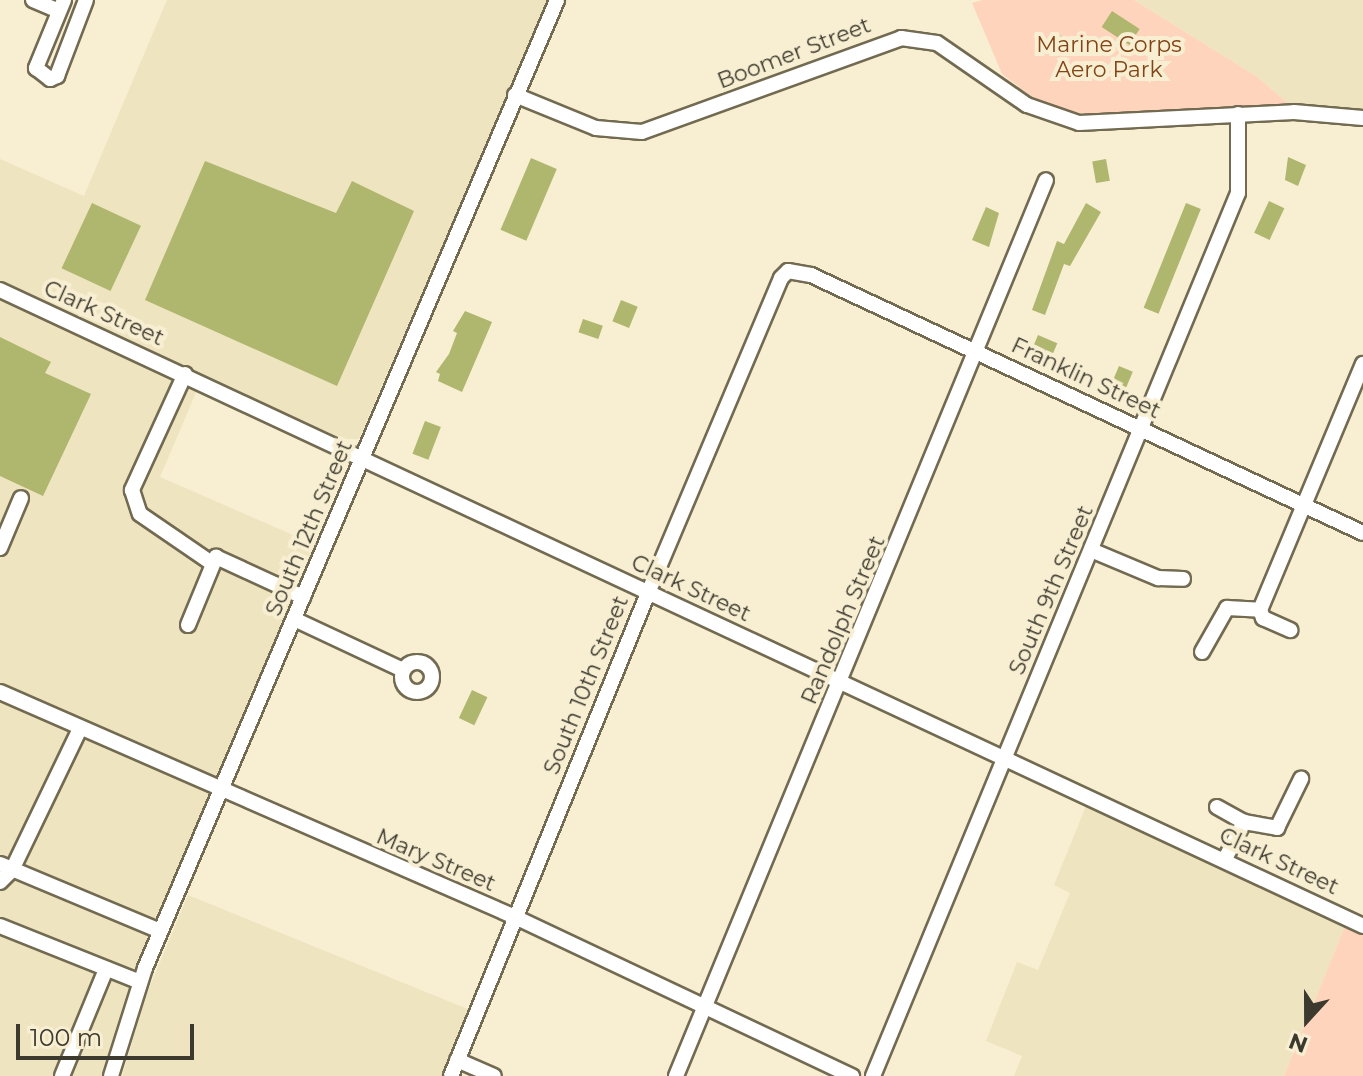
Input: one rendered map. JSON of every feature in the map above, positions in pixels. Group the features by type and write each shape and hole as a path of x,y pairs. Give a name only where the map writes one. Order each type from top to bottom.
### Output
{"street":[{"path":"33,0 60,5 36,68 50,79 57,76 86,0"},
{"name":"South 12th Street","path":"111,1076 140,982 160,931 557,0"},
{"name":"Boomer Street","path":"515,95 596,128 642,132 901,38 937,43 1027,105 1060,119 1095,124 1307,112 1363,118"},
{"name":"South 9th Street","path":"873,1076 1238,193 1238,114"},
{"name":"Randolph Street","path":"676,1076 979,352 1046,180"},
{"name":"Franklin Street","path":"788,271 811,275 1363,533"},
{"name":"South 10th Street","path":"451,1076 648,593 781,278 788,271"},
{"name":"Clark Street","path":"0,290 1363,926"},
{"path":"1290,630 1263,618 1260,610 1363,364"},
{"path":"185,374 132,490 140,514 213,564"},
{"path":"0,548 21,498"},
{"path":"1091,550 1158,578 1183,579"},
{"path":"188,625 216,557 303,597"},
{"path":"1202,652 1227,608 1260,610"},
{"path":"294,619 403,670"},
{"name":"Mary Street","path":"0,692 221,792 515,917 852,1076"},
{"path":"0,882 80,729"},
{"path":"1217,807 1244,822 1277,828 1301,779"},
{"path":"1225,859 1244,822"},
{"path":"6,867 160,931"},
{"path":"0,926 140,982"},
{"path":"62,1076 106,969"},
{"path":"457,1060 494,1076"}],"shaded area":[{"path":"167,0 548,0 359,439 343,439 203,376 160,477 316,545 142,955 102,1076 0,1076 0,159 84,196"},
{"path":"1134,0 1363,0 1363,109 1289,104 1256,76"},
{"path":"1088,801 1345,926 1284,1076 1014,1076 1022,1056 986,1041 1017,962 1038,970 1070,893 1054,885"},
{"path":"188,895 470,1010 443,1076 122,1076 145,998"}],"green space":[{"name":"Marine Corps Aero Park","path":"982,0 1134,0 1256,76 1289,104 1096,115 1060,110 1040,103 1002,74 972,3"},
{"path":"1345,926 1363,935 1363,1076 1284,1076"}],"building":[{"path":"1112,11 1140,29 1129,45 1102,27"},
{"path":"1056,34 1080,42 1076,53 1052,45"},
{"path":"1288,157 1306,165 1298,186 1285,180"},
{"path":"531,158 557,169 526,241 501,230"},
{"path":"1106,159 1110,181 1096,183 1092,161"},
{"path":"205,161 336,213 352,181 414,211 337,386 145,300"},
{"path":"1269,201 1284,208 1270,240 1254,233"},
{"path":"92,203 141,226 111,291 62,268"},
{"path":"1086,203 1101,212 1070,266 1064,264 1045,315 1032,310 1057,241 1064,244"},
{"path":"1186,203 1201,209 1159,314 1144,308"},
{"path":"986,207 999,213 989,247 972,240"},
{"path":"621,300 638,307 629,328 612,321"},
{"path":"465,311 492,322 462,392 438,381 440,374 436,372 449,354 457,333 453,331"},
{"path":"583,319 603,326 598,339 578,332"},
{"path":"1038,335 1057,343 1052,356 1033,348"},
{"path":"0,337 51,362 45,373 91,394 43,496 0,476"},
{"path":"1119,366 1133,372 1125,391 1111,385"},
{"path":"425,421 441,427 428,460 412,454"},
{"path":"472,690 487,697 474,725 459,718"}]}
